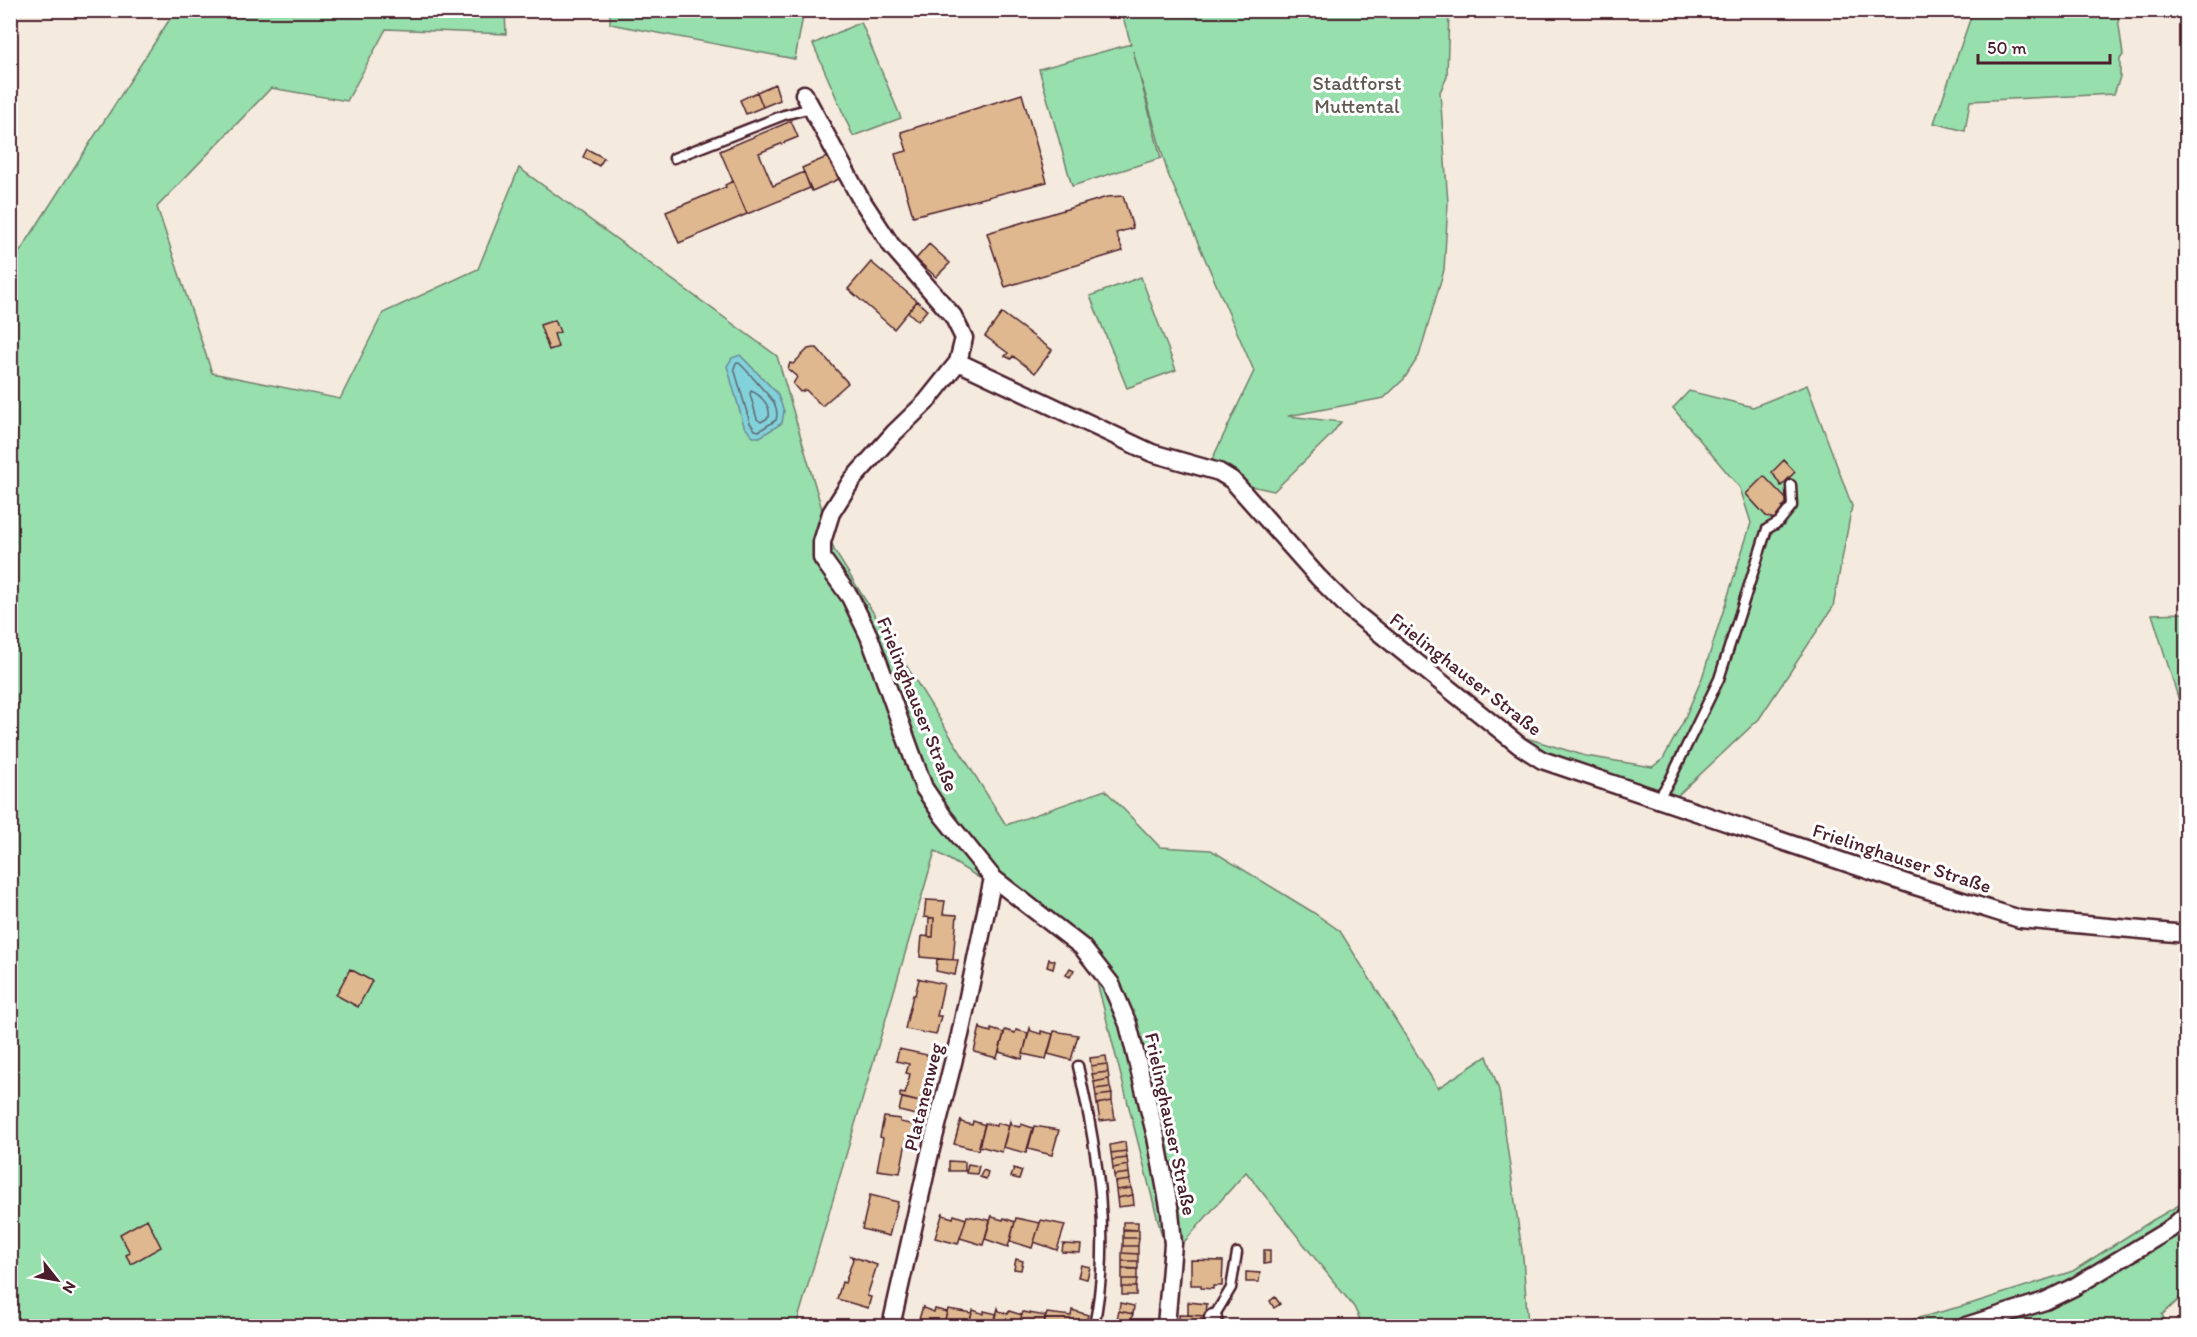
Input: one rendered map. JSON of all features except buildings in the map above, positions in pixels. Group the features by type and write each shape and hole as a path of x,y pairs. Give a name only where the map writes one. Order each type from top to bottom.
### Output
{"street":[{"path":"808,101 859,196 891,245 953,316 964,338 958,362"},
{"name":"Frielinghauser Straße","path":"1166,1326 1173,1244 1170,1212 1156,1137 1128,1024 1111,984 1082,947 993,878 943,816 924,788 869,636 850,597 822,558 822,542 831,513 852,480 894,433 926,402 958,362 1152,453 1218,472 1232,480 1318,577 1350,609 1520,746 1542,760 2020,919 2187,934"},
{"name":"Platanenweg","path":"891,1326 930,1153 960,1035 993,878"},
{"path":"1966,1326 2045,1300 2074,1287 2170,1229 2187,1215"}],"lane":[{"path":"674,158 784,115 808,101"},
{"path":"1657,800 1669,782 1719,679 1767,530 1779,522 1792,506 1791,485"},
{"path":"1078,1066 1090,1121 1103,1214 1103,1258 1094,1326"},
{"path":"1214,1322 1231,1288 1237,1253"}],"green space":[{"path":"610,10 804,11 795,59 610,24"},
{"path":"175,11 505,11 506,34 386,29 347,101 271,88 157,207 212,373 340,399 383,313 478,269 519,168 777,356 834,550 1006,825 1105,790 1160,847 1211,850 1340,931 1438,1088 1487,1056 1499,1090 1523,1258 1528,1326 1363,1326 1354,1307 1246,1172 1168,1260 1087,943 935,851 796,1326 21,1326 10,1315 10,267"},
{"name":"Stadtforst Muttental","path":"1121,11 1449,11 1447,77 1440,92 1448,203 1444,270 1419,356 1404,379 1384,398 1288,416 1341,422 1330,436 1274,491 1246,485 1209,466 1254,371 1168,174 1133,51 1161,158 1072,186 1039,69 1131,44"},
{"path":"1973,11 2117,11 2123,55 2120,59 2120,77 2114,94 1970,101 1965,131 1934,123"},
{"path":"861,22 901,118 853,136 813,44"},
{"path":"1141,277 1176,370 1127,388 1090,296"},
{"path":"1807,385 1852,506 1833,607 1759,719 1674,799 1557,758 1530,745 1516,735 1586,756 1652,767 1663,759 1683,722 1702,678 1751,523 1740,488 1673,408 1689,391 1753,407"},
{"path":"2186,613 2186,723 2152,614"},
{"path":"2186,1201 2186,1293 2162,1315 2167,1326 1889,1326 1970,1304 2073,1271"}],"water":[{"path":"740,355 777,393 784,411 782,423 760,437 753,437 744,426 727,366 732,358"}]}
